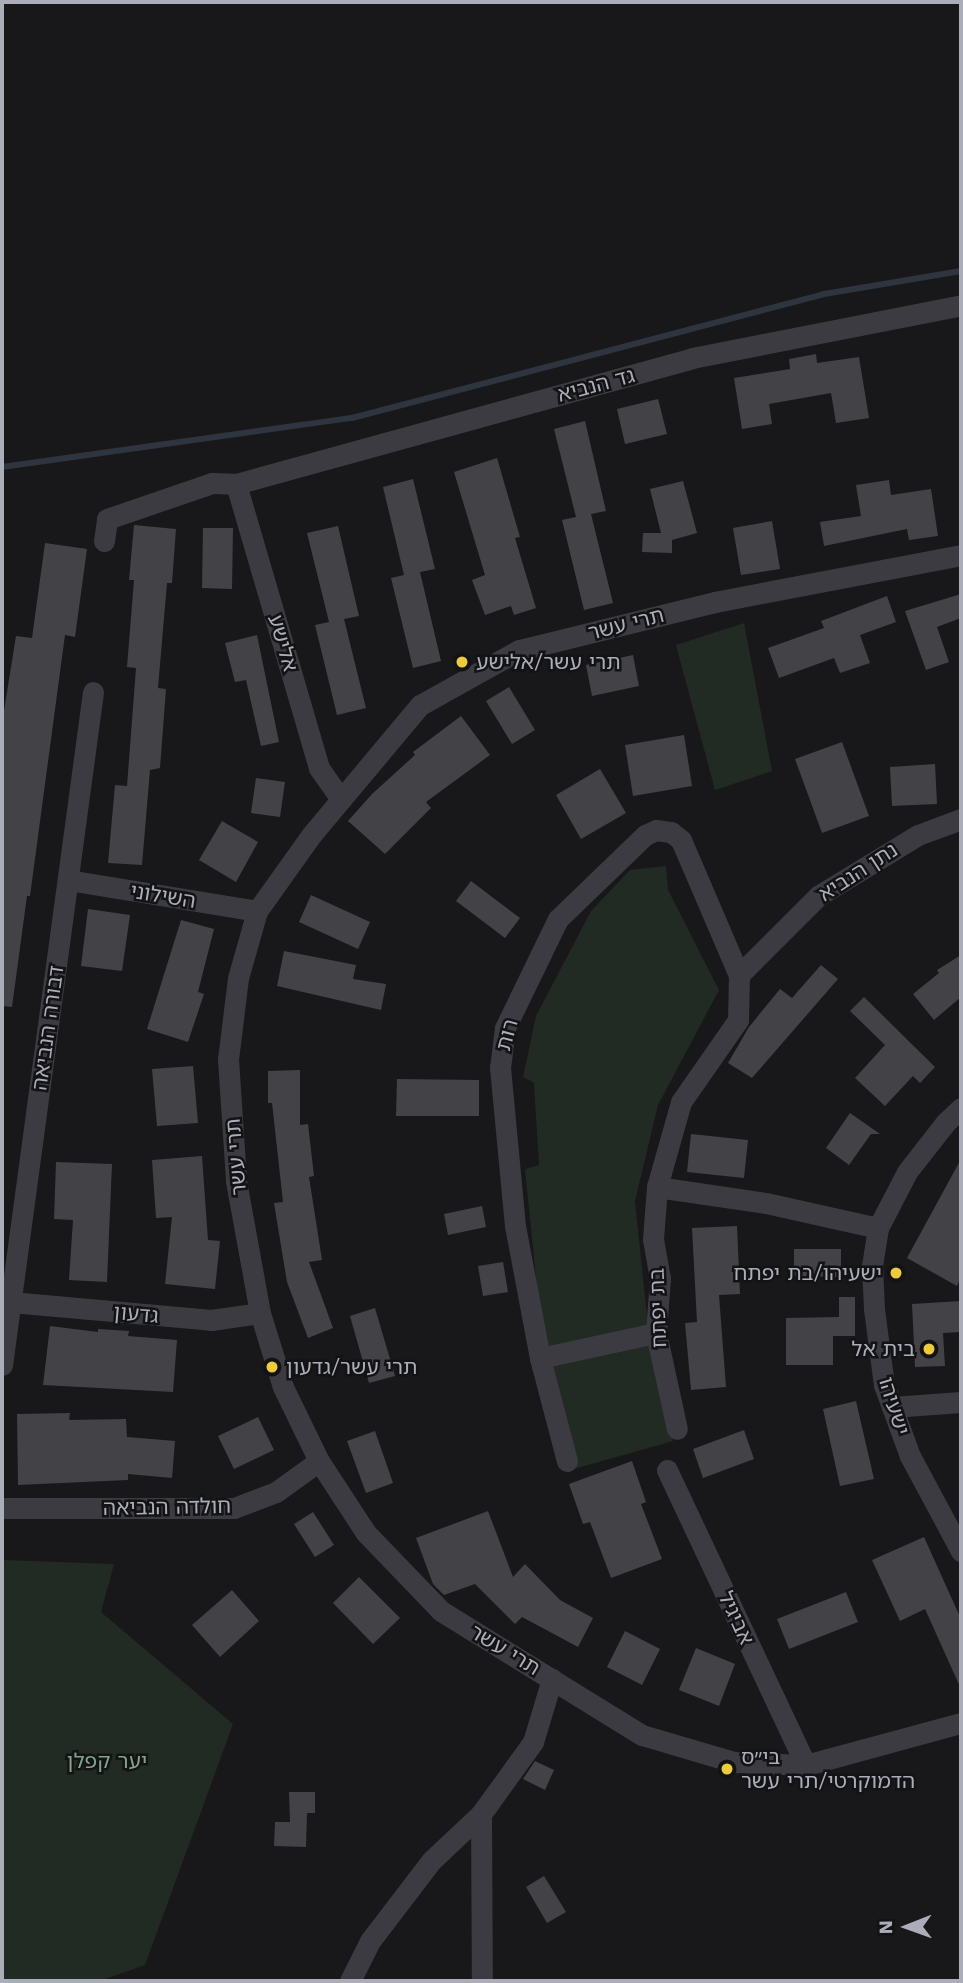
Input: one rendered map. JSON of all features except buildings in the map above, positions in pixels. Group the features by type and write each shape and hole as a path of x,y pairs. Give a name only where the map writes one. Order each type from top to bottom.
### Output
{"street":[{"name":"גד הנביא","path":"104,541 107,519 212,483 236,484 692,358 961,305"},
{"name":"אלישע","path":"236,484 319,768 340,798"},
{"name":"תרי עשר","path":"961,555 715,602 519,650 420,705 340,798 257,912 238,978 228,1059 236,1181 260,1313 283,1387 319,1461 366,1533 441,1611 642,1735 734,1762 806,1765 961,1723"},
{"name":"דבורה הנביאה","path":"2,1364 93,692"},
{"name":"נתן הנביא","path":"738,975 818,896 918,835 961,819"},
{"name":"רות","path":"567,1461 540,1358 515,1226 500,1068 505,1028 558,919 645,835 656,830 671,832 681,840 738,975"},
{"name":"השילוני","path":"68,880 257,912"},
{"name":"בת יפתח","path":"677,1429 656,1333 660,1278 653,1239 657,1187 681,1102 738,1020 738,975"},
{"name":"ישעיהו","path":"961,1108 946,1122 907,1172 878,1228 872,1265 874,1309 884,1385 910,1456 961,1551"},
{"path":"657,1187 766,1203 878,1228"},
{"name":"גדעון","path":"11,1302 211,1320 260,1313"},
{"path":"540,1358 656,1333"},
{"path":"892,1407 961,1402"},
{"name":"חולדה הנביאה","path":"2,1508 234,1508 276,1492 319,1461"},
{"name":"אביגיל","path":"667,1470 806,1765"},
{"path":"350,1981 370,1941 432,1860 481,1814 533,1742 552,1679"},
{"path":"481,1814 482,1981"}],"green space":[{"path":"744,623 772,771 715,790 676,645"},
{"path":"666,866 668,890 719,990 658,1105 635,1201 648,1326 673,1441 574,1469 540,1316 525,1169 539,1165 534,1083 523,1077 536,1016 591,911 630,870"},
{"name":"יער קפלן","path":"2,1560 114,1564 101,1612 233,1724 145,1965 99,1981 2,1981"}],"waterway":[{"path":"2,467 352,418 824,294 961,271"}],"place":[{"name":"תרי עשר/אלישע","path":"462,662"},
{"name":"ישעיהו/בת יפתח","path":"896,1273"},
{"name":"בית אל","path":"929,1349"},
{"name":"תרי עשר/גדעון","path":"272,1367"},
{"name":"בי״ס הדמוקרטי/תרי עשר","path":"727,1769"}]}
